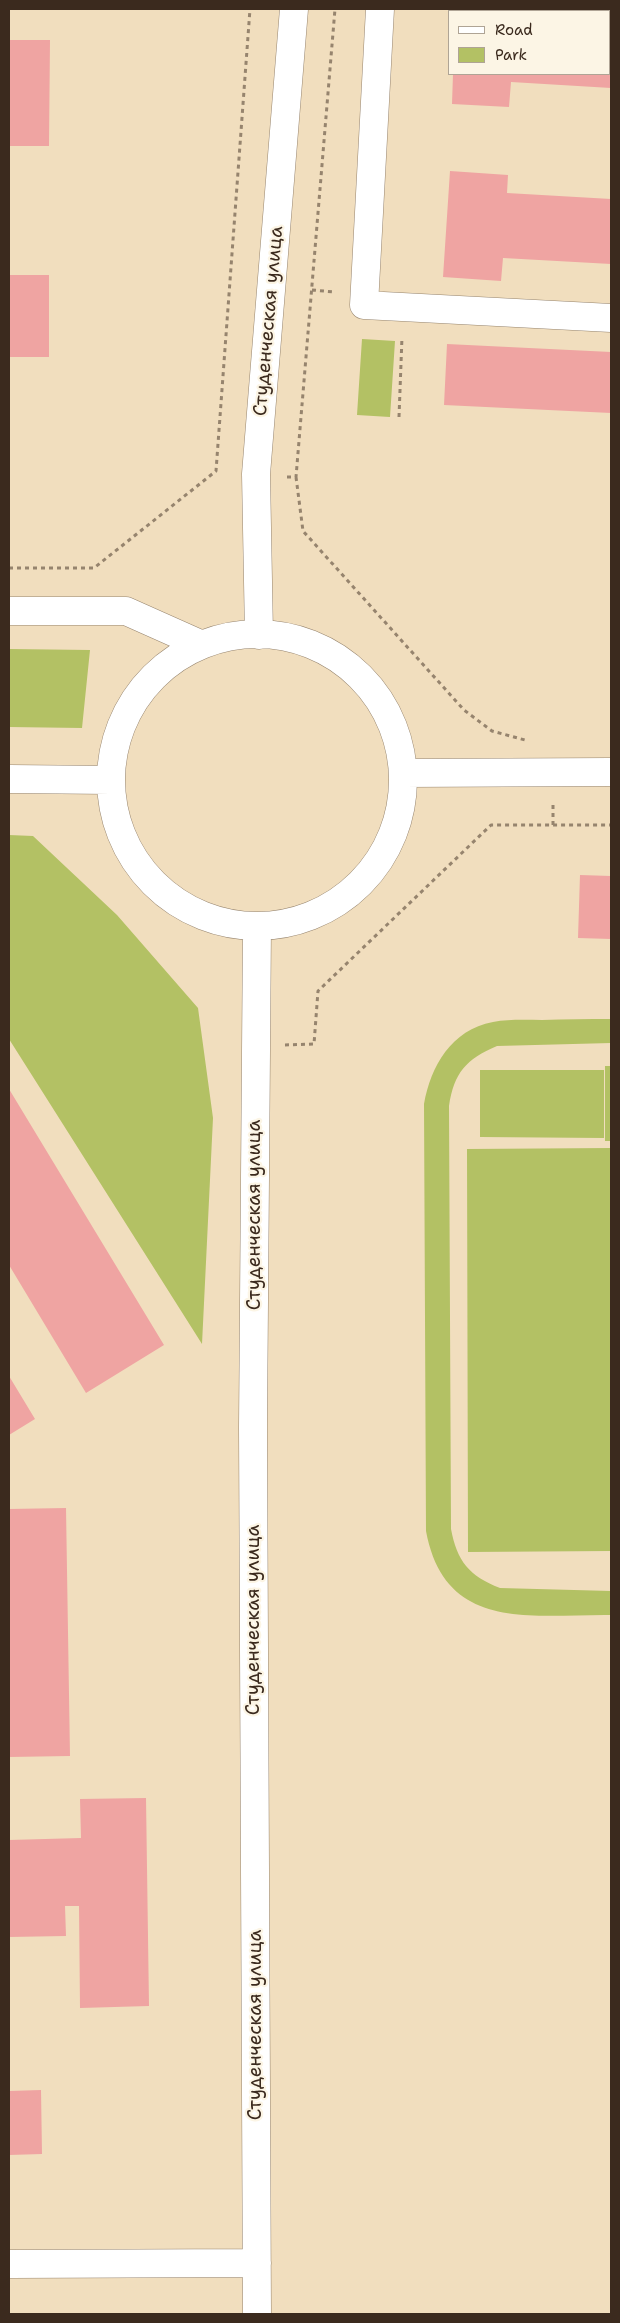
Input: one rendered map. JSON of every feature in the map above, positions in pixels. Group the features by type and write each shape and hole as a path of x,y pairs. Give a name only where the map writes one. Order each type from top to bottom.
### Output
{"street":[{"name":"Студенческая улица","path":"259,634 256,474 294,9"},
{"path":"380,9 364,304 611,318"},
{"path":"9,611 126,612 200,644"},
{"path":"241,634 259,634 283,635 315,645 344,661 368,684 387,711 399,743 404,786 396,830 374,868 343,900 304,920 264,927 224,924 182,907 147,878 122,840 110,795 113,750 130,706 160,669 200,644 241,634"},
{"path":"402,773 611,772"},
{"path":"9,779 111,780"},
{"name":"Студенческая улица","path":"257,926 253,1427 257,2314"},
{"path":"9,2264 257,2263"}],"path":[{"path":"216,471 250,9"},
{"path":"334,9 296,477 303,531 464,710 492,731 527,740"},
{"path":"399,417 403,307"},
{"path":"9,568 94,568 216,471 296,477"},
{"path":"256,1046 314,1044 318,991 491,826 611,825"}],"green space":[{"path":"362,339 395,341 390,417 357,415"},
{"path":"9,649 90,650 82,728 9,727"},
{"path":"9,835 33,836 117,915 198,1008 213,1118 202,1344 9,1039"},
{"path":"611,1019 611,1043 497,1046 486,1051 463,1068 451,1094 449,1106 451,1529 457,1550 461,1559 472,1572 500,1588 611,1591 611,1615 551,1616 523,1615 496,1611 472,1602 452,1587 436,1564 426,1531 424,1104 432,1076 445,1052 465,1033 478,1026 511,1020"},
{"path":"605,1066 611,1066 611,1141 605,1141"},
{"path":"480,1070 604,1070 604,1138 480,1137"},
{"path":"611,1148 611,1551 468,1552 467,1149"}],"building":[{"path":"457,9 516,9 516,10"},
{"path":"611,25 611,88 511,82 509,107 452,104 453,75 610,75"},
{"path":"9,40 50,40 49,146 9,146"},
{"path":"450,171 508,175 507,193 611,199 611,264 503,258 501,281 443,277"},
{"path":"9,275 49,275 49,357 9,357"},
{"path":"447,344 611,352 611,413 444,405"},
{"path":"580,875 611,876 611,939 578,938"},
{"path":"9,1089 164,1345 86,1393 9,1265"},
{"path":"9,1376 35,1419 9,1435"},
{"path":"66,1508 70,1756 9,1757 9,1509"},
{"path":"146,1798 149,2006 80,2008 79,1906 65,1906 66,1936 9,1937 9,1840 81,1838 80,1799"},
{"path":"41,2090 42,2154 9,2155 9,2091"}]}
